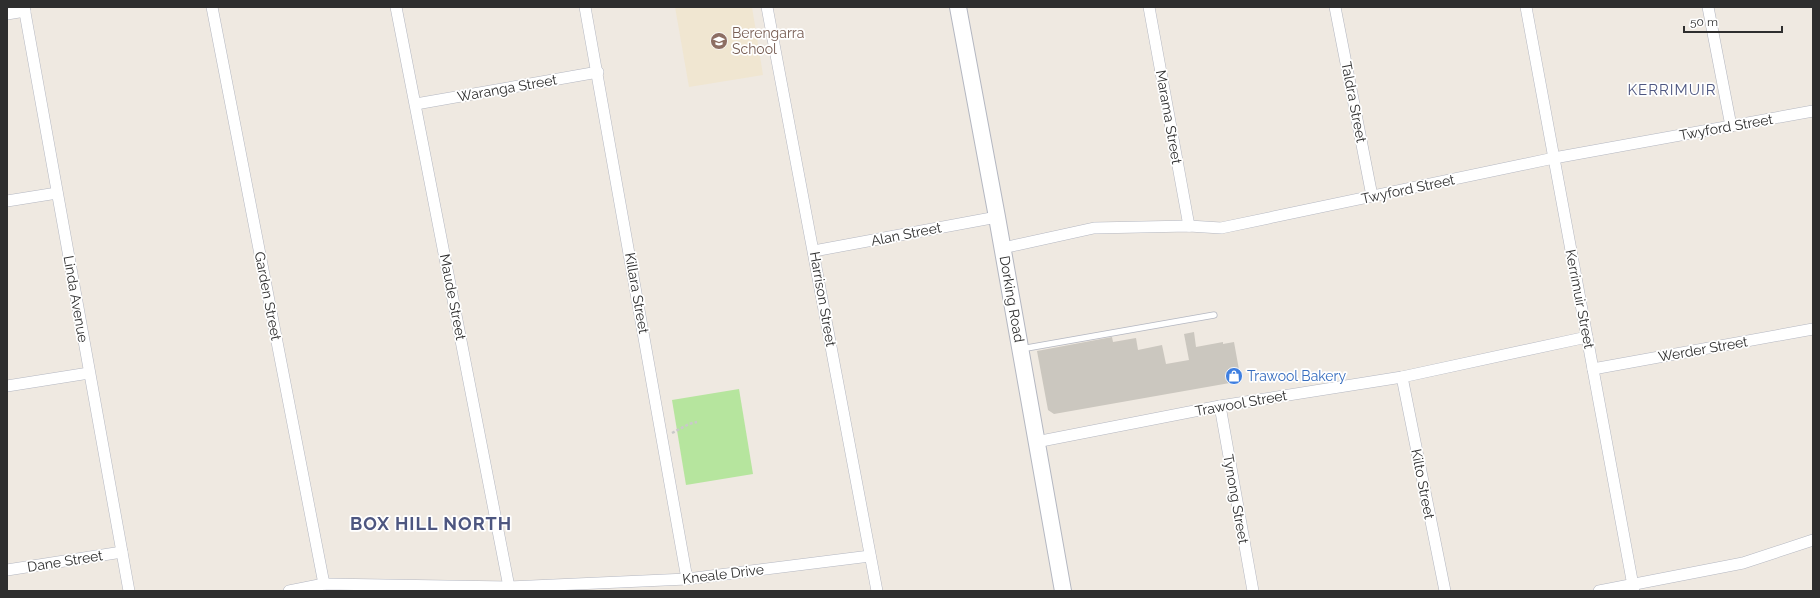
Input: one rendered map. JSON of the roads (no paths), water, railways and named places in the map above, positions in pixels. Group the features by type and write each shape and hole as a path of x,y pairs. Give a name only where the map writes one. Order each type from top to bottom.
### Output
{"street":[{"name":"Garden Street","path":"212,7 324,584"},
{"name":"Maude Street","path":"396,7 509,587"},
{"name":"Killara Street","path":"586,7 687,579"},
{"name":"Harrison Street","path":"767,7 877,591"},
{"name":"Dorking Road","path":"958,7 1003,248 1063,591"},
{"name":"Marama Street","path":"1149,7 1189,226"},
{"name":"Taldra Street","path":"1335,7 1372,196"},
{"name":"Kerrimuir Street","path":"1526,7 1634,588"},
{"path":"1708,7 1731,126"},
{"path":"7,14 24,9"},
{"name":"Linda Avenue","path":"24,9 129,591"},
{"name":"Waranga Street","path":"416,104 598,72"},
{"name":"Twyford Street","path":"1003,248 1094,228 1189,226 1221,228 1554,158 1813,111"},
{"path":"7,201 57,193"},
{"name":"Alan Street","path":"814,251 997,217"},
{"name":"Werder Street","path":"1593,369 1813,329"},
{"name":"Trawool Street","path":"1036,442 1220,406 1402,377 1587,337"},
{"path":"7,386 90,373"},
{"name":"Kilto Street","path":"1402,377 1444,591"},
{"name":"Tynong Street","path":"1220,406 1253,591"},
{"path":"1599,591 1634,588 1742,563 1813,540"},
{"name":"Dane Street","path":"7,570 122,552"},
{"name":"Kneale Drive","path":"289,591 324,584 509,587 687,579 870,556"}],"lane":[{"path":"1020,349 1214,315"}],"place":[{"name":"Berengarra School","path":"719,41"},
{"name":"Trawool Bakery","path":"1234,376"}],"district":[{"name":"KERRIMUIR","path":"1672,90"},
{"name":"BOX HILL NORTH","path":"431,523"}]}
